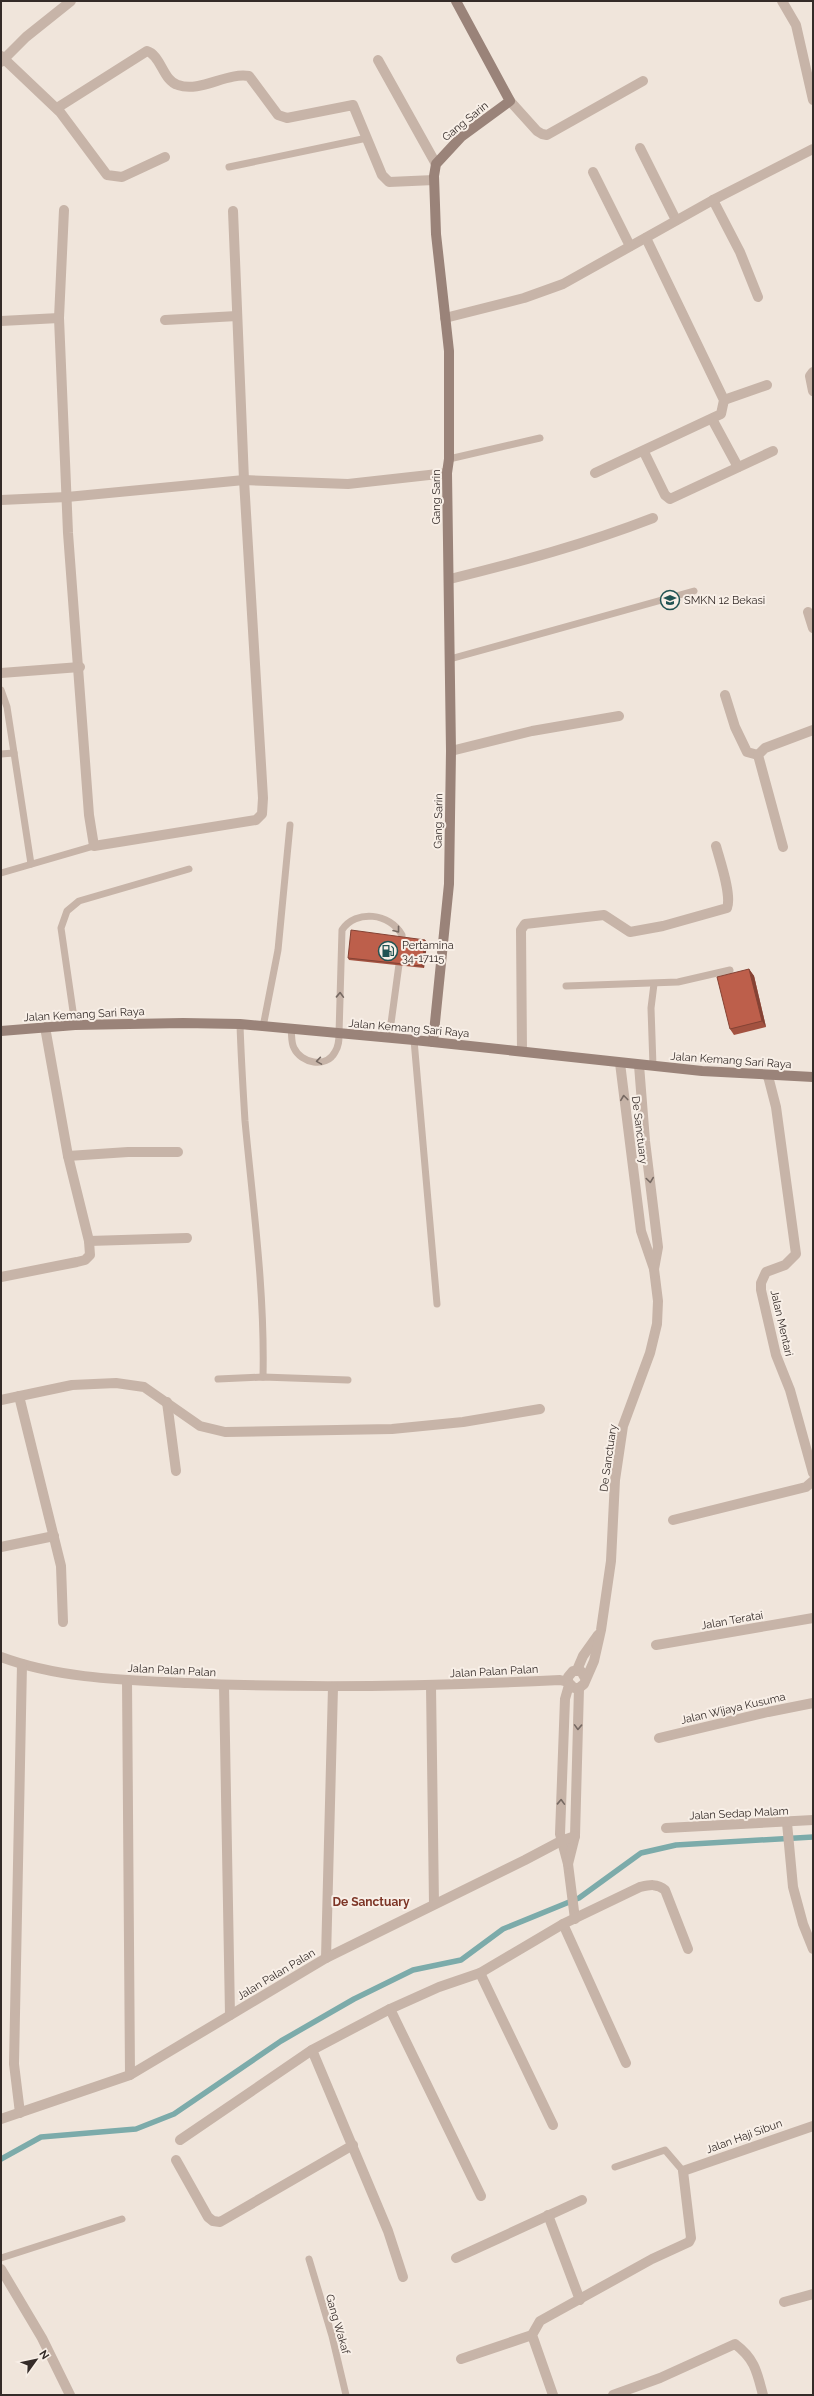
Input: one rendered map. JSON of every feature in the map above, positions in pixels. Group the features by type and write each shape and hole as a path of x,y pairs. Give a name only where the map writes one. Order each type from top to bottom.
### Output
{"street":[{"path":"71,1 26,37 2,59 57,108 107,175 122,177 165,157"},
{"path":"456,1 510,101 537,131 542,134 547,134 644,80"},
{"path":"782,1 796,25 813,100"},
{"path":"57,108 147,52 153,55 170,79 177,85 188,86 249,76 278,115 287,118 353,105 382,175 389,182 434,180"},
{"path":"378,60 436,164"},
{"name":"Gang Sarin","path":"433,1042 449,884 451,751 450,580 446,473 449,459 448,351 436,234 434,180 436,164 461,138 510,101"},
{"path":"640,148 676,220"},
{"path":"445,318 524,298 563,284 713,200 813,149"},
{"path":"593,172 630,246"},
{"path":"713,200 740,252 758,297"},
{"path":"64,210 58,318 67,496 89,808 94,846 256,820 262,814 263,798 244,480 233,211"},
{"path":"595,473 644,452 721,414 724,400 646,238"},
{"path":"165,320 237,316"},
{"path":"1,321 58,318"},
{"path":"813,372 810,376 813,391"},
{"path":"724,400 767,385"},
{"path":"712,419 738,467"},
{"path":"644,452 665,495 670,499 773,451"},
{"path":"1,500 67,496 244,480 348,484 446,473"},
{"path":"450,580 553,553 600,538 653,518"},
{"path":"808,612 813,628"},
{"path":"1,673 80,667"},
{"path":"725,695 734,727 747,752 758,755"},
{"path":"451,751 532,731 619,716"},
{"path":"758,755 764,748 813,730"},
{"path":"758,755 783,847"},
{"path":"522,1051 521,930 525,924 604,915 611,918 621,928 630,932 663,926 727,908 729,904 726,884 716,846"},
{"name":"Jalan Kemang Sari Raya","path":"1,1031 75,1025 183,1023 240,1024 522,1051 620,1063 768,1076 813,1077"},
{"path":"1,1277 85,1260 90,1255 89,1241 68,1156 45,1027"},
{"name":"De Sanctuary","path":"585,1678 594,1661 601,1630 611,1561 615,1480 623,1426 650,1353 657,1324 658,1301 654,1269 641,1231 620,1063"},
{"name":"De Sanctuary","path":"639,1064 645,1141 658,1247 654,1269"},
{"name":"Jalan Mentari","path":"768,1076 776,1107 796,1254 785,1265 766,1272 761,1283 761,1290 776,1355 790,1390 813,1473"},
{"path":"68,1156 128,1152 178,1152"},
{"path":"89,1241 187,1238"},
{"path":"1,1400 72,1385 116,1383 144,1387 200,1426 225,1432 392,1429 463,1422 540,1409"},
{"path":"19,1396 62,1566 63,1622"},
{"path":"166,1402 176,1471"},
{"path":"673,1520 806,1487 813,1481"},
{"path":"1,1547 54,1536"},
{"name":"Jalan Teratai","path":"656,1645 813,1618"},
{"name":"De Sanctuary","path":"577,1670 584,1656 601,1630"},
{"name":"Jalan Palan Palan","path":"1,1657 22,1664 91,1677 224,1685 333,1687 431,1686 566,1681"},
{"path":"20,2113 14,2064 22,1664"},
{"path":"566,1681 574,1688 579,1688 584,1684 585,1678 577,1670 570,1673 566,1681 565,1699 561,1840 568,1864 575,1919"},
{"path":"127,1680 130,2075"},
{"path":"224,1685 230,2015"},
{"path":"431,1686 434,1904"},
{"path":"326,1958 333,1687"},
{"path":"568,1864 575,1836 579,1688"},
{"name":"Jalan Wijaya Kusuma","path":"659,1738 813,1703"},
{"name":"Jalan Sedap Malam","path":"666,1828 787,1823 813,1820"},
{"path":"787,1823 793,1887 803,1924 813,1946"},
{"name":"Jalan Palan Palan","path":"1,2119 130,2075 326,1958 525,1860 561,1840 575,1836"},
{"path":"180,2140 312,2050 390,2009 439,1987 480,1973 563,1924 640,1888 659,1885 666,1892 688,1949"},
{"path":"563,1924 626,2062"},
{"path":"480,1973 553,2124"},
{"path":"390,2009 481,2196"},
{"path":"312,2050 388,2231 403,2277"},
{"name":"Jalan Haji Sibun","path":"683,2171 813,2126"},
{"path":"176,2160 208,2217 213,2222 220,2222 353,2145"},
{"path":"461,2359 532,2335 540,2321 652,2259 689,2242 691,2238 683,2171"},
{"path":"456,2258 582,2200"},
{"path":"548,2215 580,2300"},
{"path":"1,2269 42,2338 70,2395"},
{"path":"784,2302 813,2294"},
{"path":"532,2335 553,2395"},
{"path":"613,2395 660,2378 735,2344 748,2354 758,2373 763,2395"}],"lane":[{"path":"229,167 367,138"},
{"path":"449,459 540,438"},
{"path":"450,660 694,591"},
{"path":"1,690 7,708 31,864"},
{"path":"1,754 14,753"},
{"path":"263,1026 278,950 290,824"},
{"path":"1,873 94,846"},
{"path":"75,1025 61,928 67,911 79,901 189,869"},
{"path":"291,1029 293,1047 302,1058 313,1063 325,1061 335,1054 339,1045 342,930 348,921 356,917 368,916 390,922 402,935 388,1038"},
{"path":"566,986 678,982 730,970"},
{"path":"653,1066 651,1008 654,984"},
{"path":"240,1024 245,1120 255,1207 263,1325 263,1377"},
{"path":"414,1040 438,1304"},
{"path":"218,1379 263,1377 348,1380"},
{"path":"615,2167 665,2150 683,2171"},
{"path":"1,2258 122,2220"},
{"name":"Gang Wakaf","path":"309,2259 332,2336 346,2395"}],"building":[{"name":"Pertamina 34-17115","path":"351,930 425,940 422,966 348,958"},
{"path":"749,969 762,1021 730,1029 717,977"}],"waterway":[{"path":"1,2159 41,2137 136,2129 174,2114 281,2041 354,1999 413,1970 461,1960 503,1929 579,1898 641,1853 676,1845 813,1837"}],"place":[{"name":"SMKN 12 Bekasi","path":"670,600"},
{"name":"Pertamina 34-17115","path":"388,951"}],"district":[{"name":"De Sanctuary","path":"371,1902"}]}
